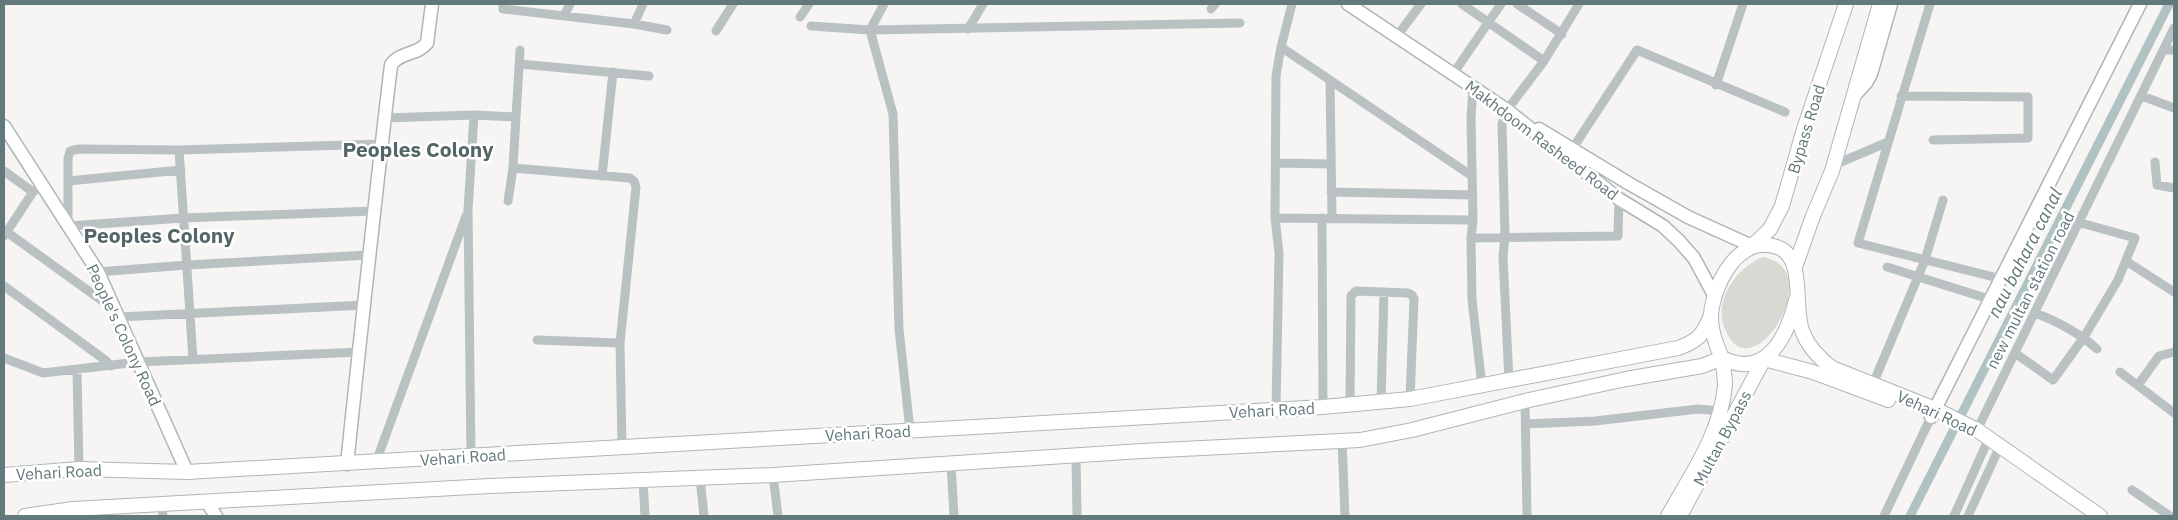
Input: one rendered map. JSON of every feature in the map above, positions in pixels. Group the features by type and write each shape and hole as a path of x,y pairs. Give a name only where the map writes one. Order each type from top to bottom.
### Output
{"main road":[{"name":"Bypass Road","path":"1752,246 1770,229 1782,206 1804,129 1846,4"},
{"path":"1722,358 1735,365 1750,366 1764,359 1784,334 1791,319 1796,300 1796,267 1813,216 1834,164 1880,4"},
{"path":"1668,516 1715,430 1721,411 1725,383 1722,358 1713,332 1711,315 1714,297 1722,278 1732,264 1752,246 1778,247 1788,255 1796,267"},
{"name":"Vehari Road","path":"1796,300 1802,332 1809,346 1819,358 1832,368 1872,384 1985,440 2100,516"},
{"name":"Vehari Road","path":"4,475 79,469 187,472 348,464 1323,407 1410,399 1678,348 1693,342 1704,332 1711,315"},
{"name":"Vehari Road","path":"25,516 162,510 207,502 643,479 773,475 1076,455 1360,440 1412,430 1525,401 1626,379 1702,366 1722,358"},
{"name":"Vehari Road","path":"1764,359 1813,372 1937,415"},
{"name":"Multan Bypass","path":"1680,516 1764,359"},
{"name":"Vehari Road","path":"1985,440 2085,516"}],"street":[{"path":"348,464 373,211 391,65 398,57 419,50 427,43 432,4"},
{"path":"503,4 503,9 634,24 667,30"},
{"path":"564,16 570,4"},
{"path":"634,24 643,4"},
{"path":"716,31 733,4"},
{"path":"800,17 809,4"},
{"path":"884,4 870,30 893,114 899,329 910,430"},
{"path":"968,29 983,4"},
{"path":"1276,409 1279,253 1275,218 1276,76 1292,4"},
{"name":"Makhdoom Rasheed Road","path":"1348,4 1507,110 1619,199 1663,226 1694,258 1714,297"},
{"path":"1397,36 1422,4"},
{"path":"1462,4 1544,61"},
{"path":"1453,74 1501,4"},
{"path":"1518,4 1562,34"},
{"path":"1509,381 1503,256 1505,237 1502,124 1507,110 1544,61 1579,4"},
{"path":"1716,85 1743,4"},
{"path":"1854,96 1866,83 1871,74 1891,4"},
{"path":"1930,4 1858,243 2002,280"},
{"path":"1884,516 1937,415 1992,300 2140,4"},
{"path":"811,26 870,30 1240,22"},
{"name":"new multan station road","path":"1985,440 2015,353 2081,223 2174,28"},
{"path":"1281,47 1472,176"},
{"path":"508,201 513,168 520,50"},
{"path":"1573,148 1636,50 1716,85 1785,112"},
{"path":"2164,50 2174,50"},
{"path":"520,64 649,76"},
{"path":"602,176 613,72"},
{"path":"1323,407 1327,218 1332,192 1330,80"},
{"path":"1473,87 1471,118 1473,195 1471,238 1472,300 1482,386"},
{"path":"1901,96 2028,97 2028,138 1933,140"},
{"path":"2142,96 2174,108"},
{"path":"1507,110 1688,217 1752,246"},
{"path":"385,118 474,115 516,117"},
{"path":"470,456 468,210 474,115"},
{"name":"People's Colony Road","path":"4,126 37,189 68,226 98,272 187,472"},
{"path":"1834,164 1888,142"},
{"path":"373,211 183,218 68,226 68,159 70,151 79,149 179,150 382,144"},
{"path":"179,150 193,359"},
{"path":"2155,162 2157,185 2174,188"},
{"path":"1276,163 1331,164"},
{"path":"513,168 630,178 634,181 636,187 620,343 622,447"},
{"path":"68,181 180,170"},
{"path":"4,171 37,189 5,233 117,314 365,304"},
{"path":"1332,192 1473,195"},
{"path":"1471,238 1618,236 1619,199"},
{"path":"1872,384 1925,260 1943,200"},
{"path":"376,462 468,210"},
{"path":"1275,218 1473,220"},
{"path":"2015,353 2053,380 2084,337 2118,280 2135,238 2081,223"},
{"path":"98,272 187,265 369,256"},
{"path":"2126,261 2174,292"},
{"path":"1887,267 1992,300"},
{"path":"4,286 111,366"},
{"path":"1350,404 1351,296 1356,291 1408,293 1414,299 1410,399"},
{"path":"1381,401 1384,292"},
{"path":"2036,313 2061,323 2084,337 2097,349"},
{"path":"537,340 620,343"},
{"path":"4,358 42,373 77,371 138,362 359,352"},
{"path":"2138,385 2159,356 2174,352"},
{"path":"77,371 79,469"},
{"path":"2120,372 2174,413"},
{"path":"1525,401 1527,516"},
{"path":"1525,424 1595,421 1698,409 1721,411"},
{"path":"1960,504 1970,512 1985,440"},
{"path":"1954,516 1985,440"},
{"path":"1342,441 1345,516"},
{"path":"1076,455 1077,516"},
{"path":"951,463 954,516"},
{"path":"773,475 778,516"},
{"path":"700,478 704,516"},
{"path":"643,479 645,516"},
{"path":"2132,490 2170,516"},
{"path":"207,502 216,516"}],"shaded area":[{"path":"1763,257 1780,265 1788,278 1789,295 1784,312 1774,329 1762,341 1749,348 1737,346 1731,340 1724,327 1722,306 1725,295 1730,285 1745,268"}],"waterway":[{"name":"nau bahara canal","path":"1910,516 2169,4"}],"district":[{"name":"Peoples Colony","path":"418,150"},
{"name":"Peoples Colony","path":"159,236"}]}
